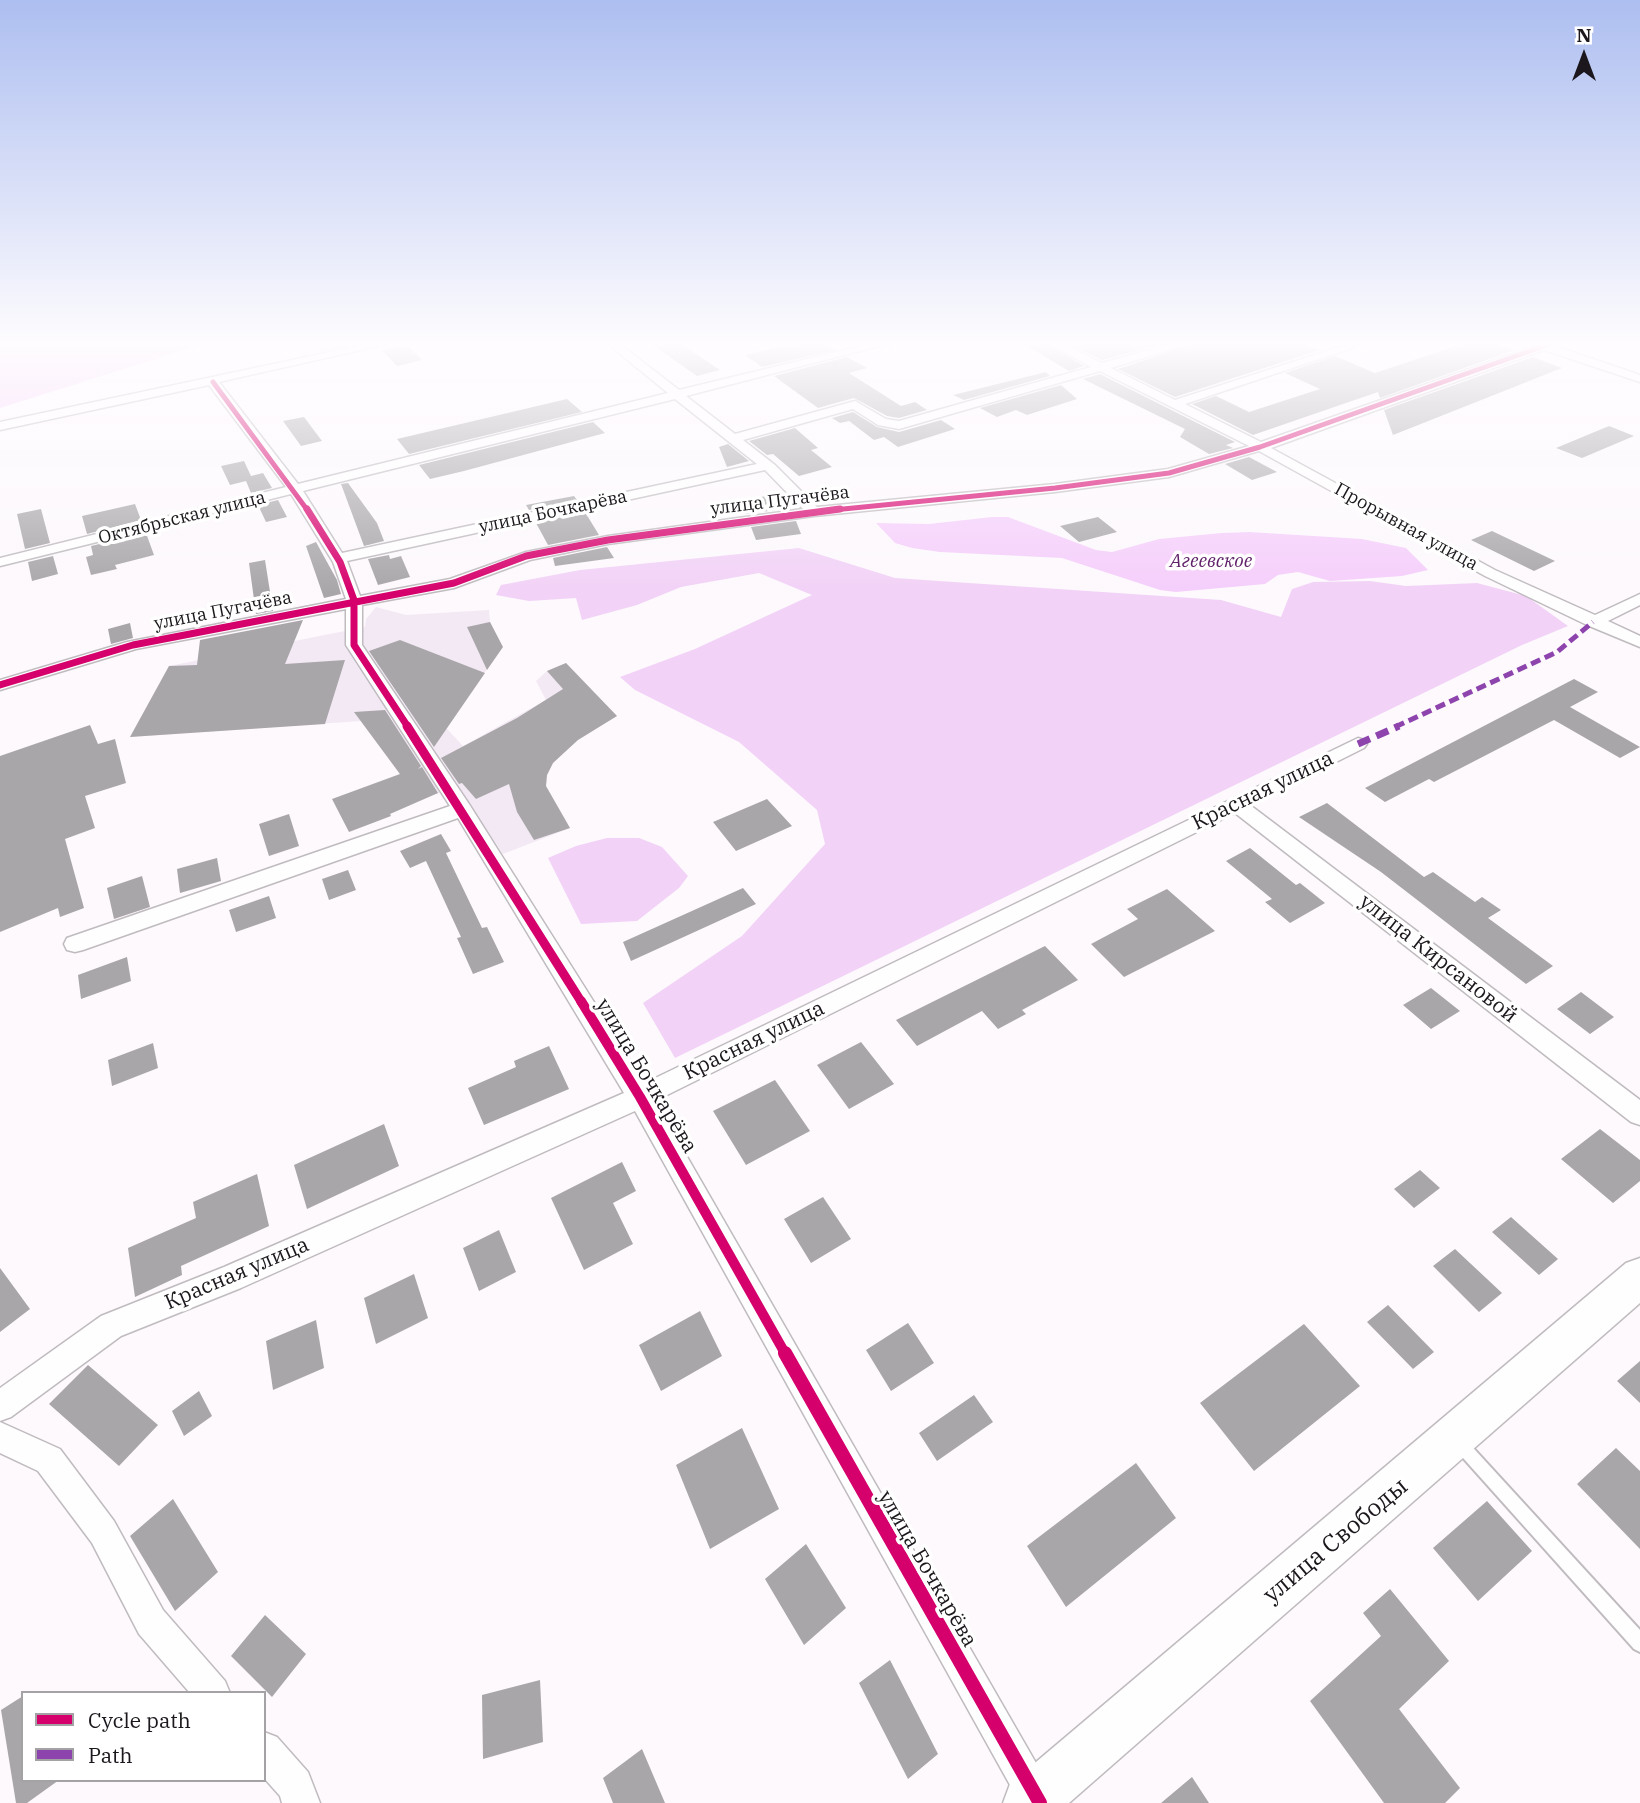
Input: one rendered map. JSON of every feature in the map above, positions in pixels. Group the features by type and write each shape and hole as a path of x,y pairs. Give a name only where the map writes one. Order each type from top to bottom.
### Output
{"main road":[{"name":"улица Свободы","path":"1035,1801 1640,1277"}],"street":[{"name":"улица Бочкарёва","path":"246,425 295,490 338,558 354,600 354,645 462,809 640,1097 1035,1801"},
{"name":"Октябрьская улица","path":"0,562 550,425"},
{"path":"715,425 767,466 814,512"},
{"path":"733,439 783,425"},
{"name":"Прорывная улица","path":"1216,425 1490,573 1640,642"},
{"name":"улица Пугачёва","path":"0,685 133,645 354,600 454,583 526,556 608,540 814,512 1055,488 1169,473 1260,447 1321,425"},
{"name":"улица Бочкарёва","path":"338,558 767,466"},
{"path":"1593,622 1640,599"},
{"name":"Красная улица","path":"0,1406 111,1326 231,1278 640,1097 1358,744"},
{"name":"улица Кирсановой","path":"1237,804 1640,1114"},
{"path":"75,944 462,809"},
{"path":"0,1437 49,1460 103,1532 151,1622 211,1691"},
{"path":"266,1753 295,1785 301,1803"}],"lane":[{"path":"1455,1439 1640,1643"}],"shaded area":[{"path":"799,548 895,578 1221,600 1281,617 1292,589 1313,582 1370,581 1406,586 1477,583 1526,596 1568,626 1522,645 675,1058 643,1003 742,936 825,844 817,810 739,742 635,690 620,677 695,649 812,595 759,573 681,587 637,605 582,620 576,598 529,601 496,595 501,585 580,570"},
{"path":"376,607 406,615 489,610 490,622 500,642 494,659 459,710 434,715 463,746 546,700 536,681 547,671 566,663 617,716 577,740 553,763 547,775 546,787 570,828 503,854 456,786 419,801 361,721 130,737 169,666 365,627 366,619"},
{"path":"607,838 639,838 662,847 688,876 679,888 637,921 581,924 548,858 576,846"}],"water":[{"name":"Агеевское","path":"1008,517 1096,550 1112,552 1159,539 1221,533 1250,532 1362,539 1406,548 1428,570 1402,576 1330,581 1298,572 1278,575 1265,584 1176,592 1160,590 1062,558 940,552 912,548 895,543 876,523 929,524"}],"building":[{"path":"286,425 310,425 322,441 301,446"},
{"path":"456,425 528,425 409,454 397,439"},
{"path":"580,425 596,425 605,433 430,479 419,465"},
{"path":"854,425 874,425 899,432 923,425 949,425 955,429 898,447 884,437 874,440"},
{"path":"1177,425 1202,425 1235,442 1226,445 1233,448 1209,454 1180,437 1185,429"},
{"path":"1234,425 1282,425 1253,435"},
{"path":"1389,425 1418,425 1393,435"},
{"path":"1609,426 1634,436 1582,458 1556,448"},
{"path":"795,428 818,448 811,450 832,467 799,476 773,454 767,455 749,441"},
{"path":"728,444 749,461 727,467 719,447"},
{"path":"1249,457 1277,472 1252,480 1225,464"},
{"path":"244,461 251,476 263,473 272,488 251,493 246,481 230,485 221,466"},
{"path":"348,483 377,523 384,541 364,546 341,484"},
{"path":"785,494 791,508 746,514 741,502 755,500 752,498"},
{"path":"574,496 577,500 529,510 526,505"},
{"path":"278,500 287,517 266,522 258,505"},
{"path":"135,504 141,520 87,534 82,516"},
{"path":"41,509 50,543 25,549 17,514"},
{"path":"585,512 599,535 548,545 536,523"},
{"path":"1098,517 1117,532 1079,542 1060,526"},
{"path":"796,521 801,534 756,540 751,527"},
{"path":"1492,531 1555,561 1534,571 1471,540"},
{"path":"146,533 154,555 115,565 117,569 91,575 86,557 93,555 91,546"},
{"path":"316,542 337,580 341,594 324,598 306,546"},
{"path":"607,547 614,558 555,566 553,558"},
{"path":"389,555 390,559 401,556 410,577 378,585 368,559"},
{"path":"53,556 58,574 32,581 28,562"},
{"path":"265,560 273,611 256,614 249,563"},
{"path":"303,620 285,664 345,660 325,724 130,737 169,666 197,665 200,640"},
{"path":"490,622 503,647 487,670 467,627"},
{"path":"130,623 133,638 111,644 108,629"},
{"path":"400,640 485,673 434,747 369,651"},
{"path":"566,663 617,716 578,740 553,763 547,775 546,786 570,828 534,840 517,812 509,784 476,799 462,783 459,784 441,758 517,718 563,689 547,671"},
{"path":"1574,679 1598,692 1570,707 1640,747 1620,758 1554,720 1434,782 1429,779 1385,802 1365,788"},
{"path":"385,710 421,766 418,769 422,767 438,793 390,814 391,816 349,832 332,799 400,774 354,712"},
{"path":"90,725 98,744 115,739 126,783 85,796 95,828 65,839 84,908 60,917 58,908 0,932 0,756"},
{"path":"767,799 792,826 736,851 713,822"},
{"path":"1327,803 1424,877 1433,872 1475,902 1482,897 1501,910 1488,918 1553,966 1526,984 1381,872 1299,817"},
{"path":"289,814 299,846 269,856 259,824"},
{"path":"441,834 451,851 446,853 482,928 487,927 504,962 473,974 457,938 461,937 426,861 410,868 400,851"},
{"path":"1250,848 1296,885 1300,883 1325,903 1290,923 1265,902 1272,899 1226,861"},
{"path":"217,858 221,881 180,893 177,869"},
{"path":"348,870 356,890 329,900 322,879"},
{"path":"142,876 150,907 114,919 107,888"},
{"path":"743,888 756,904 631,961 623,942"},
{"path":"1167,889 1215,931 1124,977 1091,944 1138,919 1127,909"},
{"path":"269,896 276,918 236,932 229,910"},
{"path":"1045,946 1078,980 1022,1010 1026,1014 998,1029 982,1011 917,1046 896,1020"},
{"path":"127,957 131,981 81,999 78,975"},
{"path":"1431,988 1460,1011 1431,1029 1403,1005"},
{"path":"1581,992 1614,1017 1590,1034 1557,1009"},
{"path":"861,1042 894,1084 849,1109 817,1065"},
{"path":"153,1043 158,1068 112,1086 108,1060"},
{"path":"549,1046 569,1089 484,1125 468,1088 516,1067 514,1061"},
{"path":"775,1080 810,1131 746,1165 713,1111"},
{"path":"384,1124 399,1166 307,1209 294,1165"},
{"path":"1600,1129 1640,1160 1640,1181 1613,1203 1561,1159"},
{"path":"622,1162 636,1191 613,1203 633,1244 584,1270 551,1198"},
{"path":"1420,1170 1440,1188 1414,1208 1394,1189"},
{"path":"257,1174 269,1226 181,1266 182,1275 135,1297 128,1248 196,1218 193,1202"},
{"path":"823,1197 851,1239 811,1263 784,1219"},
{"path":"1511,1217 1558,1259 1539,1275 1492,1232"},
{"path":"499,1230 516,1272 479,1291 463,1248"},
{"path":"1455,1249 1502,1293 1479,1312 1433,1266"},
{"path":"0,1268 30,1309 0,1332"},
{"path":"414,1274 428,1318 376,1344 364,1298"},
{"path":"1388,1305 1434,1352 1413,1369 1367,1322"},
{"path":"700,1311 722,1356 661,1391 639,1345"},
{"path":"316,1320 324,1368 273,1390 266,1341"},
{"path":"908,1323 934,1363 891,1391 866,1350"},
{"path":"1304,1324 1360,1386 1254,1471 1200,1403"},
{"path":"1640,1361 1640,1403 1617,1381"},
{"path":"88,1365 158,1425 119,1466 49,1404"},
{"path":"199,1391 212,1416 184,1436 172,1411"},
{"path":"974,1395 993,1422 937,1461 919,1433"},
{"path":"742,1428 779,1509 710,1549 676,1465"},
{"path":"1616,1448 1640,1471 1640,1549 1577,1484"},
{"path":"1136,1463 1176,1518 1066,1607 1027,1546"},
{"path":"173,1499 218,1572 175,1611 130,1536"},
{"path":"1487,1501 1532,1551 1478,1601 1433,1548"},
{"path":"806,1544 846,1608 804,1645 765,1579"},
{"path":"1390,1589 1449,1661 1399,1709 1460,1788 1445,1803 1384,1803 1310,1701 1381,1636 1363,1613"},
{"path":"265,1615 306,1654 272,1697 231,1656"},
{"path":"890,1660 938,1754 908,1779 859,1683"},
{"path":"540,1680 543,1742 483,1759 482,1695"},
{"path":"21,1697 21,1782 56,1782 27,1803 16,1803 1,1710"},
{"path":"642,1749 665,1803 613,1803 603,1778"},
{"path":"1192,1777 1209,1803 1161,1803"}],"marked path":[{"path":"1358,744 1493,684 1557,652 1593,622"}],"cycle path":[{"path":"246,425 295,490 340,562 354,600 354,645 462,809 640,1097 1040,1803"},
{"path":"0,685 133,645 454,583 526,556 608,540 814,512 1055,488 1169,473 1260,447 1321,425"}]}
